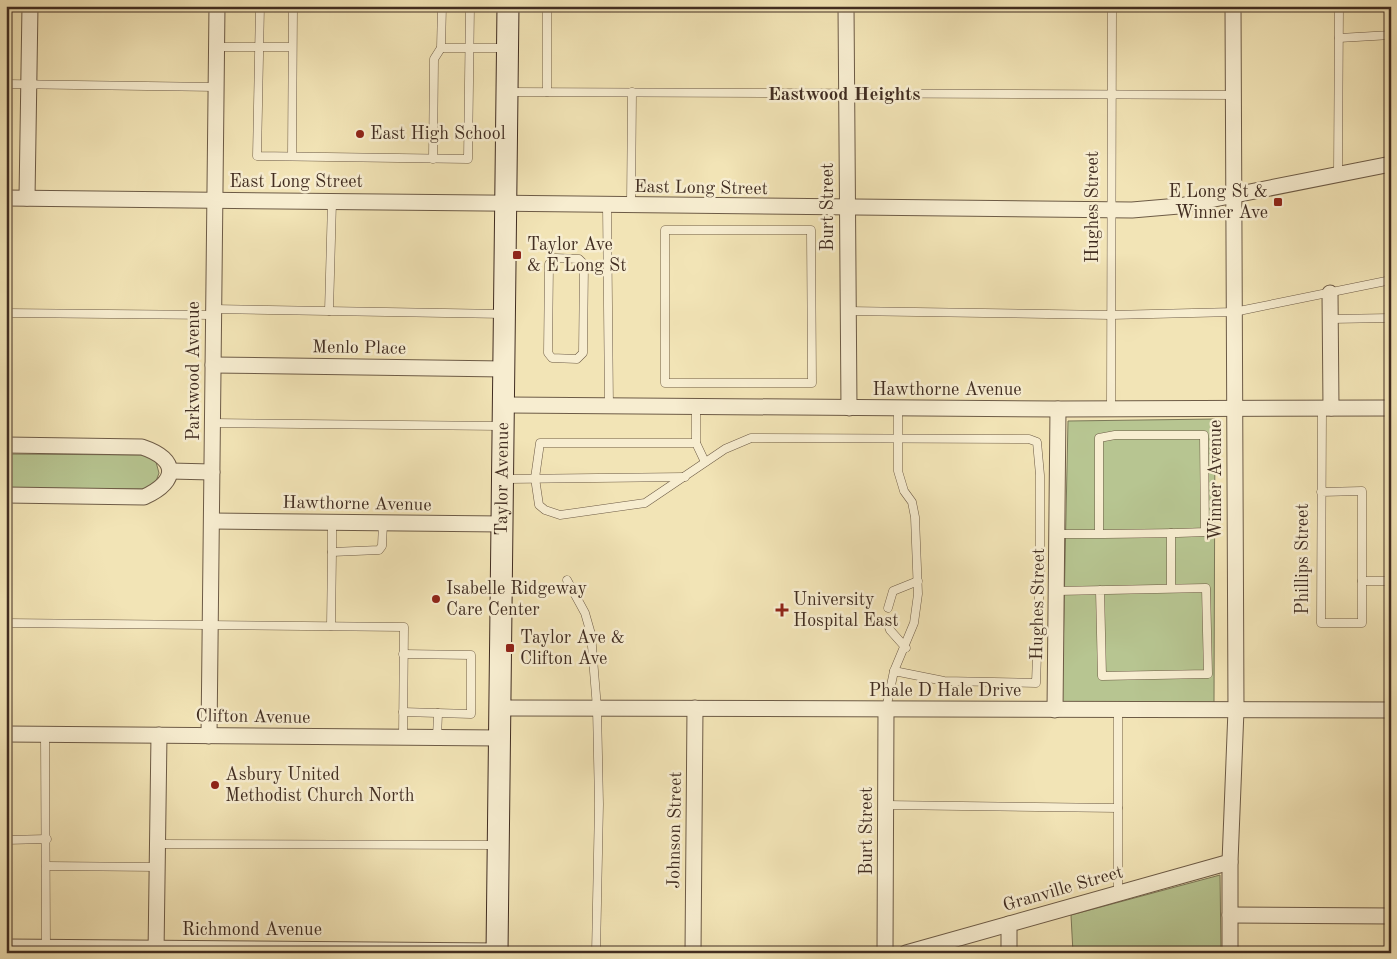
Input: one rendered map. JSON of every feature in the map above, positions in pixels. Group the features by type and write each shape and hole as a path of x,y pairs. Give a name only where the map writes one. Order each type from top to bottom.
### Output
{"main road":[{"name":"Taylor Avenue","path":"497,952 508,6"}],"street":[{"path":"27,198 30,6"},
{"name":"Parkwood Avenue","path":"208,736 217,6"},
{"name":"Burt Street","path":"846,6 848,408"},
{"name":"Winner Avenue","path":"1230,953 1230,862 1236,710 1234,6"},
{"name":"East Long Street","path":"6,198 1112,211 1160,208 1391,164"},
{"name":"Phillips Street","path":"1326,408 1330,293"},
{"name":"Menlo Place","path":"213,365 504,369"},
{"name":"Hawthorne Avenue","path":"503,415 609,406 1058,409 1391,408"},
{"name":"Hughes Street","path":"1055,710 1058,409"},
{"path":"6,445 142,447 159,452 167,461 170,471 167,482 158,491 144,497 6,494"},
{"path":"170,471 212,472"},
{"name":"Hawthorne Avenue","path":"212,521 502,524"},
{"name":"Phale D Hale Drive","path":"500,708 1391,710"},
{"name":"Johnson Street","path":"693,953 695,708"},
{"name":"Burt Street","path":"885,953 886,709"},
{"name":"Clifton Avenue","path":"6,734 500,738"},
{"path":"156,950 159,735"},
{"name":"Granville Street","path":"912,952 1230,862"},
{"path":"1230,915 1391,916"},
{"path":"1008,953 1009,924"},
{"name":"Richmond Avenue","path":"6,947 497,952"}],"lane":[{"path":"260,6 257,156 468,160 470,6"},
{"path":"292,156 293,6"},
{"path":"433,159 434,59 441,48 442,6"},
{"path":"547,6 548,92"},
{"name":"Hughes Street","path":"1111,409 1112,6"},
{"path":"1338,174 1339,6"},
{"path":"1339,38 1391,35"},
{"path":"216,47 292,47"},
{"path":"441,48 508,48"},
{"path":"6,84 216,87"},
{"path":"506,92 1234,95"},
{"path":"631,206 632,92"},
{"path":"329,311 332,202"},
{"path":"607,205 609,406"},
{"path":"665,230 811,230 812,307 812,383 665,383 665,230"},
{"path":"555,258 579,259 584,264 584,310 583,353 577,359 552,358 548,353 549,264 555,258"},
{"path":"848,311 1111,315 1234,312 1391,280"},
{"path":"6,313 329,311 505,314"},
{"path":"1330,319 1391,318"},
{"path":"696,406 696,443 705,462"},
{"path":"886,709 894,671 906,648 917,613 918,582 915,517 912,502 904,491 898,471 898,408"},
{"name":"Phillips Street","path":"1321,492 1362,491 1362,623 1321,623 1321,492 1326,408"},
{"path":"213,423 503,415"},
{"path":"1057,534 1099,534 1205,532 1204,435 1114,435 1099,438 1099,534"},
{"path":"696,443 540,443 535,478 539,505 545,510 560,515 644,503 685,478 725,449 751,438 1029,438 1037,442 1040,475 1040,569 1036,683 944,681 894,671"},
{"path":"503,479 685,478"},
{"path":"331,626 332,523"},
{"path":"332,552 379,550 382,546 383,523"},
{"path":"1171,533 1171,588"},
{"path":"566,580 585,613 591,634 597,708 599,804 596,953"},
{"path":"1362,581 1391,582"},
{"path":"888,608 893,591 918,582"},
{"path":"1057,591 1171,588 1206,588 1208,674 1102,676 1100,590"},
{"path":"6,623 404,627 403,738"},
{"path":"888,624 890,630 906,648"},
{"path":"403,654 471,655 471,714 403,712"},
{"path":"1118,710 1118,893"},
{"path":"437,738 438,713"},
{"path":"45,734 46,947"},
{"path":"886,806 1118,808"},
{"path":"6,840 46,839"},
{"path":"157,844 498,845"},
{"path":"46,866 157,867"}],"green space":[{"path":"1215,419 1214,703 1062,704 1068,421"},
{"path":"6,454 145,455 156,462 159,473 155,484 145,489 6,488"},
{"path":"1220,875 1221,953 1073,953 1071,915"}],"place":[{"name":"East High School","path":"360,134"},
{"name":"E Long St & Winner Ave","path":"1278,202"},
{"name":"Taylor Ave & E Long St","path":"517,255"},
{"name":"Isabelle Ridgeway Care Center","path":"436,599"},
{"name":"University Hospital East","path":"782,610"},
{"name":"Taylor Ave & Clifton Ave","path":"510,648"},
{"name":"Asbury United Methodist Church North","path":"215,785"}],"district":[{"name":"Eastwood Heights","path":"844,95"}]}
